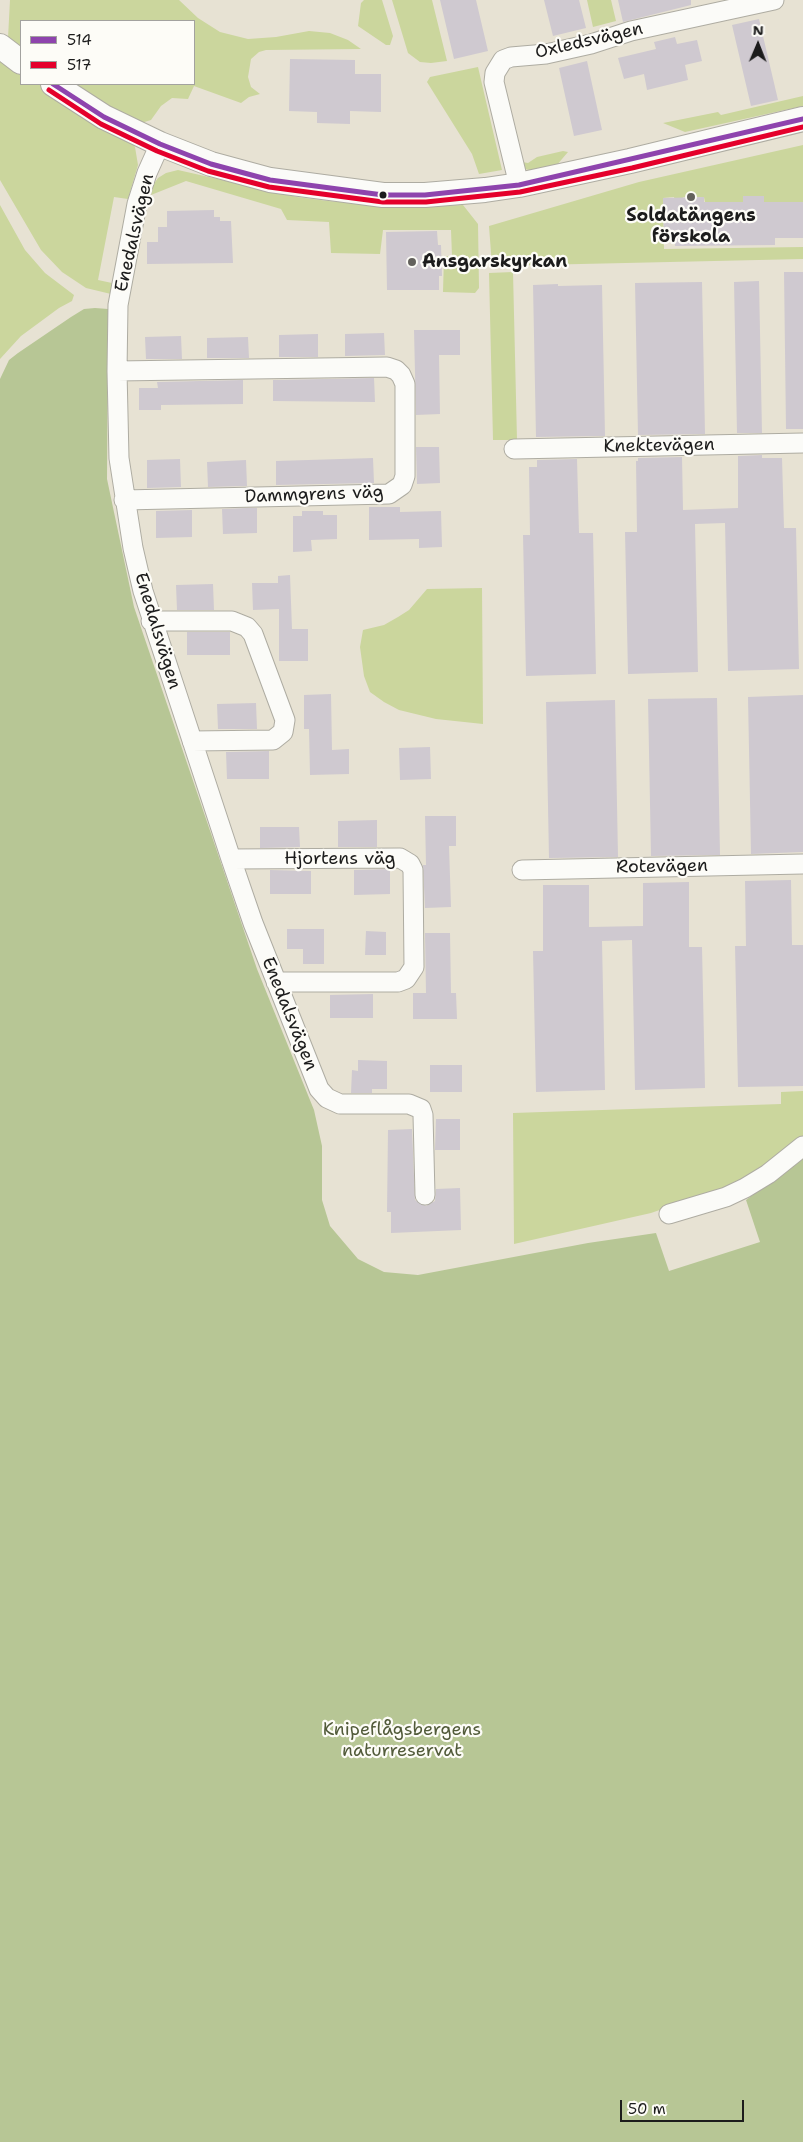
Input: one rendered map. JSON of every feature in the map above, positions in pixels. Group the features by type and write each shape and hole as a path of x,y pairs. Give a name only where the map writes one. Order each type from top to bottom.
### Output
{"street":[{"name":"Oxledsvägen","path":"519,185 494,82 495,73 503,60 510,56 546,54 591,44 631,31 774,0"},
{"path":"0,46 20,61"},
{"path":"55,85 104,117 160,144 211,164 270,180 347,192 424,195 519,185 630,161 803,119"},
{"name":"Enedalsvägen","path":"160,144 145,180 130,239 118,305 116,372 119,458 124,500 133,548 151,622 231,860 276,982 316,1081 327,1098 347,1105 409,1104 421,1109 424,1115 425,1196"},
{"name":"Dammgrens väg","path":"116,372 387,367 396,370 405,384 405,476 402,485 389,494 124,500"},
{"name":"Knektevägen","path":"514,449 803,443"},
{"path":"151,622 232,621 247,627 253,634 285,720 283,732 273,740 192,741"},
{"name":"Hjortens väg","path":"231,860 400,858 410,864 413,870 414,967 406,979 398,982 276,982"},
{"name":"Rotevägen","path":"522,870 803,864"},
{"path":"669,1214 726,1197 745,1188 768,1174 803,1146"}],"green space":[{"path":"10,0 179,0 198,18 220,32 248,39 276,37 309,31 330,33 348,40 361,49 266,50 259,52 251,59 248,77 251,87 260,94 249,97 241,103 194,86 188,99 172,98 161,106 151,120 138,124 70,85 195,85 195,20 20,20 20,48 8,38"},
{"path":"364,0 382,0 393,36 390,45 386,45 358,26 361,3"},
{"path":"392,0 432,0 447,61 420,62 408,53"},
{"path":"587,0 611,0 616,21 593,27"},
{"path":"0,50 20,67 20,85 42,85 129,137 135,147 138,165 128,199 114,197 98,280 112,283 111,294 86,288 62,272 41,250 0,180"},
{"path":"478,67 502,170 479,174 472,154 427,82 430,77"},
{"path":"803,96 803,106 685,132 663,123 718,112 721,115"},
{"path":"803,145 803,202 764,202 764,196 744,196 743,202 705,202 704,197 684,197 675,203 674,197 663,198 664,249 803,247 803,259 492,266 489,226 639,182"},
{"path":"563,151 568,152 556,166 535,171 524,169 522,162 528,163 537,157"},
{"path":"178,170 297,197 328,201 403,207 463,205 478,224 479,288 475,293 443,292 444,256 452,256 451,230 383,230 380,254 331,253 329,222 287,220 281,209 186,181 151,195 153,185 158,178 166,173"},
{"path":"0,205 25,250 45,273 74,295 72,301 59,308 21,336 0,359"},
{"path":"513,272 517,440 493,440 489,273"},
{"name":"Knipeflågsbergens naturreservat","path":"84,309 108,309 107,479 134,607 257,969 314,1110 322,1146 322,1200 330,1226 358,1259 384,1272 418,1275 588,1243 656,1233 669,1271 760,1242 746,1200 803,1157 803,2142 0,2142 0,379 9,360 18,353"},
{"path":"482,588 483,724 436,719 399,710 370,692 364,676 360,647 363,630 384,625 409,610 427,589"},
{"path":"803,1091 803,1136 757,1173 726,1187 651,1213 514,1244 513,1113 781,1104 781,1092"}],"building":[{"path":"440,0 476,0 488,51 454,59"},
{"path":"544,0 579,0 586,28 553,36"},
{"path":"618,0 691,0 691,5 623,22"},
{"path":"759,19 778,100 751,106 732,25"},
{"path":"675,37 677,44 697,40 702,61 685,65 688,80 647,90 644,74 624,79 618,58 656,49 654,42"},
{"path":"290,59 355,60 355,74 381,74 381,112 350,111 350,124 317,123 317,112 289,111"},
{"path":"587,61 602,130 574,136 559,68"},
{"path":"743,196 764,196 764,202 803,202 803,238 775,238 775,245 675,246 675,241 664,241 663,198 704,197 704,202 743,202"},
{"path":"214,210 214,217 220,217 220,221 231,221 233,263 147,264 147,242 158,242 158,227 167,227 167,211"},
{"name":"Ansgarskyrkan","path":"437,231 438,245 441,245 442,276 439,276 439,290 387,290 386,232"},
{"path":"784,272 803,272 803,429 786,429"},
{"path":"759,281 762,433 737,433 734,282"},
{"path":"702,282 705,434 638,435 635,283"},
{"path":"558,284 558,286 602,285 605,436 536,437 533,285"},
{"path":"414,330 460,330 460,355 439,355 440,414 416,415"},
{"path":"384,333 385,355 345,356 345,334"},
{"path":"318,334 318,357 279,357 279,335"},
{"path":"181,336 182,359 146,359 145,337"},
{"path":"248,337 249,358 207,358 207,338"},
{"path":"374,378 375,402 273,401 273,380"},
{"path":"243,380 243,404 161,405 161,410 139,410 139,388 158,388 157,382"},
{"path":"416,447 439,447 440,483 417,484"},
{"path":"762,455 762,458 782,458 784,528 796,528 799,669 728,671 725,523 695,524 698,672 628,674 625,532 637,532 636,461 638,461 638,458 682,457 683,510 738,508 738,456"},
{"path":"373,458 374,483 276,485 276,461"},
{"path":"180,459 181,487 147,488 147,460"},
{"path":"577,459 579,533 593,533 596,674 526,676 523,535 530,535 529,467 537,467 537,460"},
{"path":"246,460 247,486 208,487 207,462"},
{"path":"369,507 400,507 400,512 441,511 442,547 419,548 419,539 369,540"},
{"path":"257,508 257,533 223,534 222,509"},
{"path":"192,510 192,537 156,538 156,511"},
{"path":"302,511 323,511 323,515 337,515 337,539 311,540 312,551 293,552 293,516 302,516"},
{"path":"290,575 292,629 308,629 308,661 279,661 279,609 253,610 252,583 278,583 278,576"},
{"path":"213,584 214,610 177,610 176,585"},
{"path":"187,632 230,632 230,655 187,655"},
{"path":"331,694 332,750 349,749 349,774 310,775 309,729 304,729 304,695"},
{"path":"803,695 803,852 751,854 748,697"},
{"path":"717,698 720,855 651,856 648,699"},
{"path":"615,700 618,857 549,858 546,702"},
{"path":"256,703 257,729 218,729 217,704"},
{"path":"430,747 431,779 400,780 399,748"},
{"path":"269,751 269,779 227,779 226,752"},
{"path":"425,816 456,816 456,846 449,846 451,907 425,908 423,865 426,865"},
{"path":"377,820 377,847 338,847 338,821"},
{"path":"260,827 299,827 300,847 260,848"},
{"path":"390,869 390,894 354,895 354,870"},
{"path":"270,870 311,871 311,894 270,894"},
{"path":"791,880 792,945 803,945 803,1086 738,1087 735,946 746,946 745,881"},
{"path":"689,882 689,947 702,947 705,1088 635,1090 632,940 602,941 605,1090 536,1092 533,951 543,951 543,885 589,885 589,927 643,926 643,883"},
{"path":"287,929 324,929 324,964 303,964 303,949 287,949"},
{"path":"366,931 386,932 386,955 365,955"},
{"path":"425,933 450,933 451,993 456,993 457,1019 413,1019 413,993 426,993"},
{"path":"373,994 373,1018 330,1018 330,995"},
{"path":"358,1060 387,1061 387,1089 372,1089 372,1093 351,1093 352,1070 358,1071"},
{"path":"430,1065 462,1065 462,1092 430,1092"},
{"path":"436,1119 460,1119 460,1150 435,1150"},
{"path":"412,1129 415,1200 426,1206 435,1201 436,1189 460,1188 461,1230 391,1233 391,1212 387,1212 388,1130"}],"transit line":[{"name":"514","path":"55,85 104,117 160,144 211,164 270,180 383,195 425,195 519,185 803,119"},
{"name":"517","path":"49,90 101,124 157,151 208,171 269,187 383,202 426,202 520,192 632,168 803,127"}],"place":[{"name":"Soldatängens förskola","path":"691,197"},
{"name":"Ansgarskyrkan","path":"412,262"}]}
